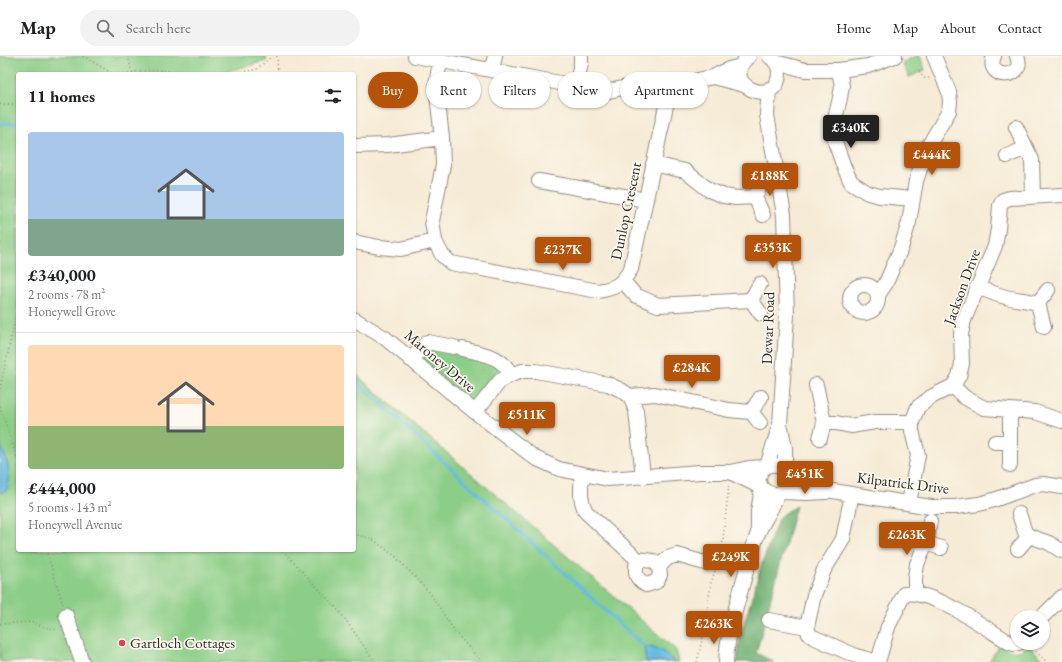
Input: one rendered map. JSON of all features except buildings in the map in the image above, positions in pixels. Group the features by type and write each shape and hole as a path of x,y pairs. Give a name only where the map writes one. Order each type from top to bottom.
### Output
{"street":[{"path":"415,56 558,83"},
{"path":"492,70 495,56"},
{"path":"578,72 581,56"},
{"path":"772,59 805,70 840,70 873,60 895,56"},
{"path":"878,295 886,283 901,248 914,199 916,181 927,148 950,107 949,92 934,56"},
{"path":"994,56 992,63 995,70 1002,75 1015,72 1019,63 1017,56"},
{"name":"Dewar Road","path":"766,467 780,424 787,315 784,215 767,115 773,86 778,77 779,70 772,59"},
{"name":"Dunlop Crescent","path":"440,60 436,86 442,138 443,165 432,221 435,241 442,255 451,263 598,291 611,289 623,281 631,269 665,108"},
{"path":"745,61 740,75 749,88"},
{"path":"708,78 713,77 745,61"},
{"path":"713,77 763,92 805,70"},
{"path":"840,70 842,86 834,123 835,142 851,182 868,192 880,196 914,199"},
{"name":"Dewar Road","path":"749,88 767,115"},
{"path":"1016,127 1030,155 1033,166 1033,196"},
{"path":"356,146 388,145 442,138"},
{"path":"1007,156 1026,148"},
{"path":"653,164 685,171 709,190 724,196 736,198 755,197"},
{"path":"539,180 646,200"},
{"path":"763,180 755,197 763,215"},
{"name":"Jackson Drive","path":"953,386 959,376 962,364 961,334 964,320 995,246 1000,206 1003,200 1033,196 1062,195"},
{"path":"356,242 379,247 401,249 435,241"},
{"path":"623,281 635,295 658,305 751,300"},
{"path":"751,300 760,284"},
{"path":"977,287 998,295 1025,299 1038,303"},
{"path":"1038,303 1048,290"},
{"path":"751,300 761,314"},
{"path":"1038,303 1044,327"},
{"name":"Maroney Drive","path":"356,320 385,338 475,412 535,458 559,470 608,479 700,472 730,472 749,468 766,467"},
{"path":"411,360 427,342 497,358 504,363 511,375"},
{"path":"475,412 500,381 522,371 536,371 608,384 630,396 636,410 643,477"},
{"path":"816,385 824,423 820,438"},
{"path":"909,503 918,455 912,431 912,422 918,407 931,397 953,386 975,405 992,410 1035,412 1062,421"},
{"path":"630,396 655,394 729,410 751,412 760,423"},
{"path":"751,412 760,397"},
{"path":"1010,410 1010,466"},
{"path":"824,423 836,423 851,426 875,422 912,422"},
{"name":"Dewar Road","path":"780,424 785,448 786,470"},
{"path":"995,442 1009,442"},
{"path":"726,662 729,630 758,533 790,480 786,470 777,464 766,467 760,473 759,478 762,488 758,511 758,533"},
{"name":"Kilpatrick Drive","path":"786,470 814,485 833,491 931,507 956,507 994,500 1035,485 1044,484 1062,487"},
{"name":"Maroney Drive","path":"730,472 762,488"},
{"path":"582,474 580,494 582,504 586,512 637,559 653,561 659,566 660,575 656,582 646,585 639,581 636,574 637,559"},
{"path":"762,488 771,495 781,493"},
{"name":"Kilpatrick Drive","path":"781,493 833,491"},
{"path":"852,494 843,539 819,582 814,595 807,627 809,634 856,656 877,662 888,628 904,594 915,594 950,606 1010,643"},
{"path":"1019,514 1025,532 1029,536 1049,543 1062,551"},
{"path":"915,594 917,564 926,543 930,521"},
{"path":"1018,550 1029,536"},
{"path":"926,543 941,548"},
{"path":"659,566 672,555 705,562"},
{"path":"1049,610 1062,597"},
{"path":"66,615 82,662"},
{"path":"770,620 807,627"}],"path":[{"path":"83,56 110,72"},
{"path":"128,56 132,72 153,70 178,72"},
{"path":"238,72 257,69 272,56"},
{"path":"277,56 278,72"},
{"path":"0,104 16,104"},
{"path":"0,389 16,315"},
{"path":"0,406 16,455"},
{"path":"697,662 705,627 711,583 722,547 730,472"},
{"path":"356,535 372,539 395,556 430,593 455,632 482,662"},
{"path":"47,552 66,615"},
{"path":"285,552 340,612 375,662"},
{"path":"0,624 33,622 40,626 54,630 71,630"},
{"path":"705,627 729,630"},
{"path":"1034,650 1047,662"}],"green space":[{"path":"0,56 267,56 266,61 225,72 16,72 16,552 356,552 356,375 676,650 679,662 0,662"},
{"path":"916,56 920,56 925,70 909,77 902,63"},
{"path":"428,343 507,369 475,411 414,360"},
{"path":"796,506 756,653 774,662 737,662 740,637 760,570 779,517"},
{"path":"999,645 1011,651 1033,650 1045,661 989,662"}],"water":[{"path":"0,443 8,466 9,484 7,490 0,493"},
{"path":"644,646 661,650 675,662 646,662"}],"waterway":[{"path":"0,123 16,124"},
{"path":"356,381 644,646"}],"place":[{"name":"Gartloch Cottages","path":"122,643"}]}
